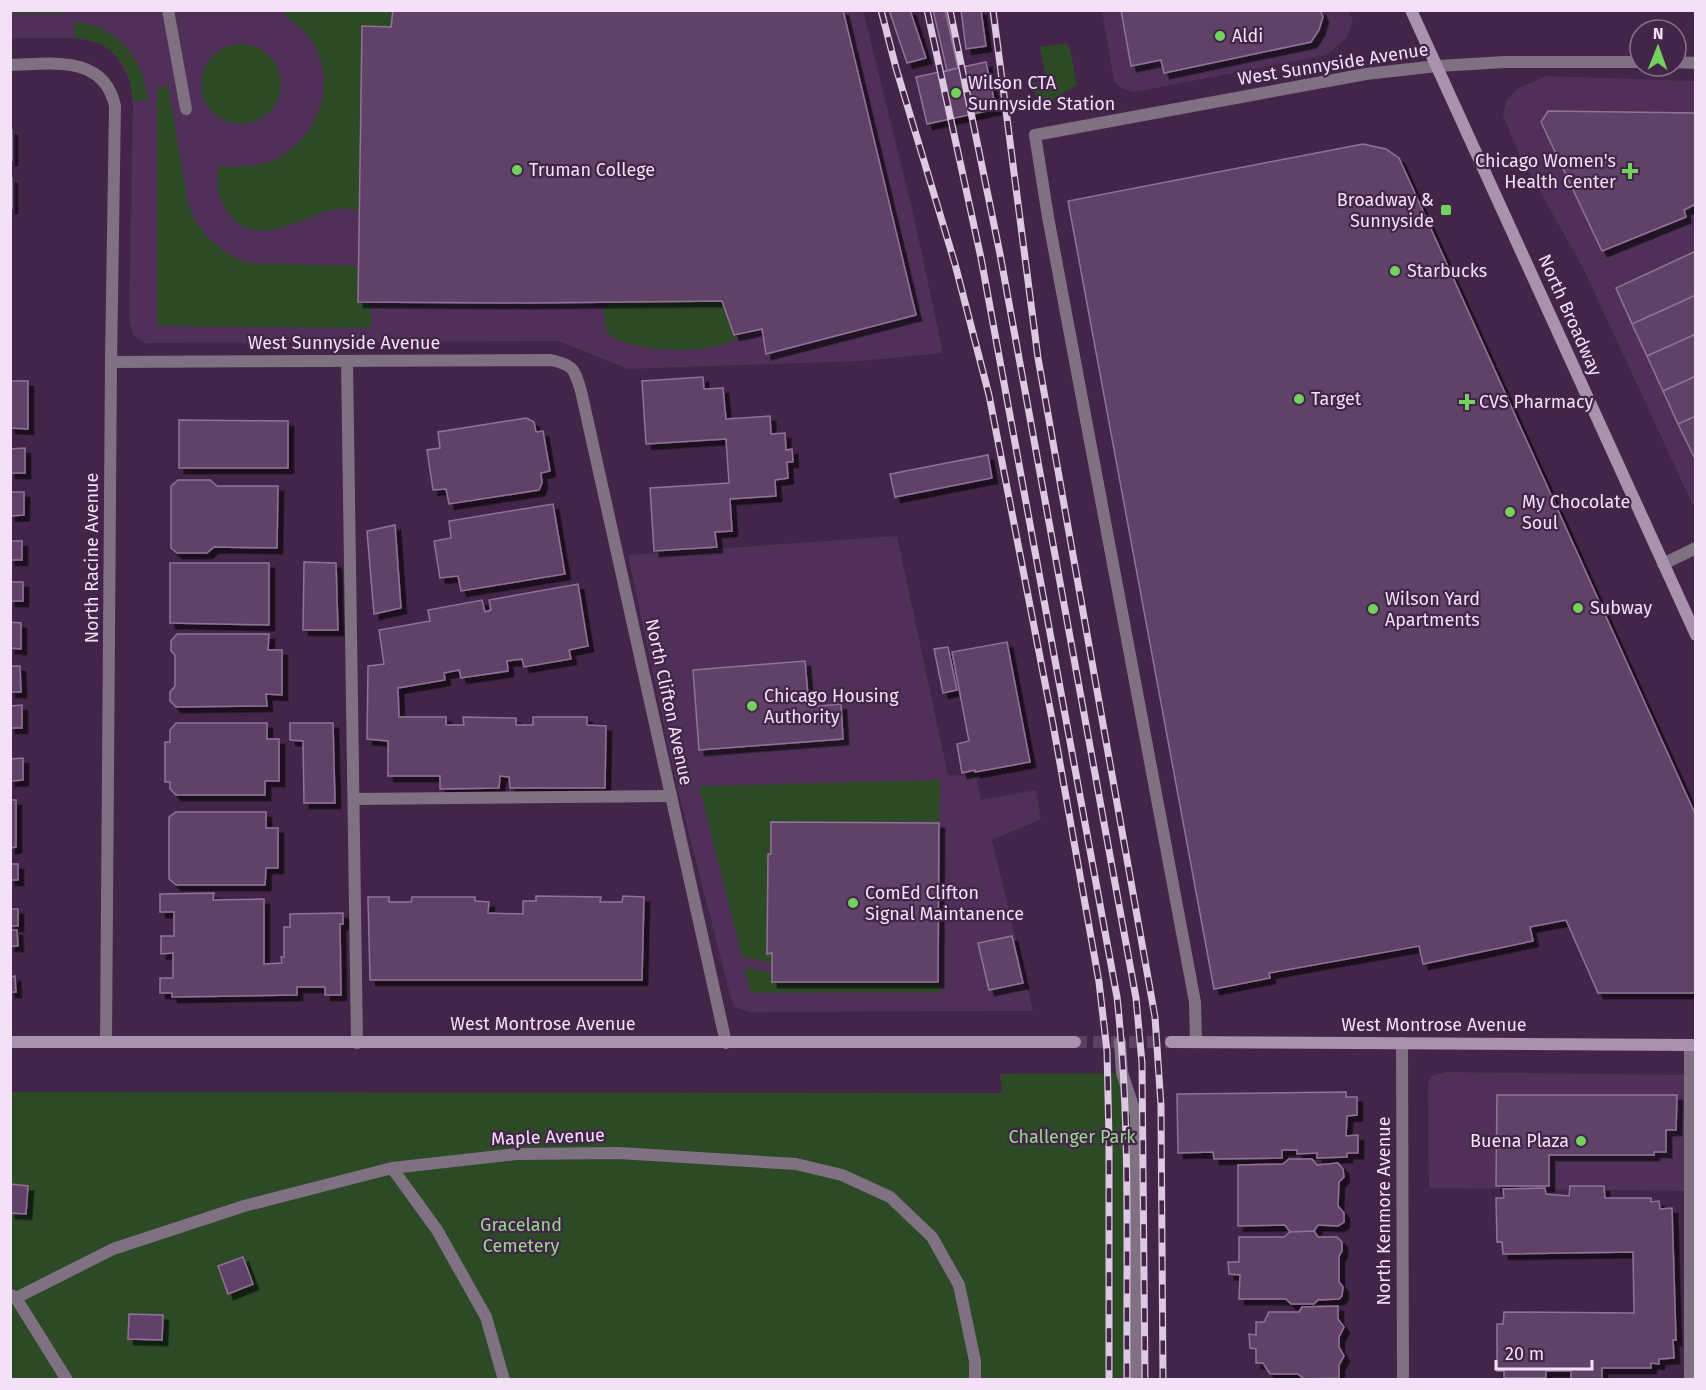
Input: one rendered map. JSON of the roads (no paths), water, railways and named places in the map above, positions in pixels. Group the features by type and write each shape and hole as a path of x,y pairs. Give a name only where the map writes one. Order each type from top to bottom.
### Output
{"main road":[{"name":"North Broadway","path":"1411,10 1695,635"},
{"name":"West Montrose Avenue","path":"10,1042 1075,1042"},
{"name":"West Montrose Avenue","path":"1172,1042 1693,1045"}],"street":[{"path":"168,10 186,110"},
{"name":"West Sunnyside Avenue","path":"1196,1042 1195,1002 1047,217 1035,135 1366,74 1437,66 1505,62 1628,62"},
{"name":"North Racine Avenue","path":"10,65 69,64 85,67 102,77 112,92 115,106 106,1042"},
{"name":"West Sunnyside Avenue","path":"111,362 550,360 566,363 575,370"},
{"path":"347,361 357,1042"},
{"name":"North Clifton Avenue","path":"575,370 726,1042"},
{"path":"1663,564 1695,548"},
{"path":"354,799 671,796"},
{"path":"1120,1042 1122,1073 1136,1115 1136,1380"},
{"name":"North Kenmore Avenue","path":"1402,1043 1403,1380"},
{"path":"1690,1380 1693,1045"},
{"name":"Maple Avenue","path":"13,1296 113,1249 244,1206 392,1168 517,1154 618,1153 796,1164 842,1175 890,1197 932,1238 959,1285 975,1361 975,1380"},
{"path":"392,1168 437,1230 486,1317 504,1380"},
{"path":"13,1296 67,1380"}],"tunnel":[{"path":"1075,1042 1171,1042"}],"railway":[{"path":"881,10 896,68 955,264 989,395 1053,724 1099,982 1107,1051 1109,1380"},
{"path":"927,10 981,258 1117,997 1126,1140 1127,1380"},
{"path":"950,10 1000,254 1136,998 1142,1063 1145,1380"},
{"path":"993,10 1038,358 1155,1017 1161,1106 1163,1380"}],"place":[{"name":"Aldi","path":"1220,36"},
{"name":"Wilson CTA Sunnyside Station","path":"956,93"},
{"name":"Truman College","path":"517,170"},
{"name":"Chicago Women's Health Center","path":"1630,171"},
{"name":"Broadway & Sunnyside","path":"1446,210"},
{"name":"Starbucks","path":"1395,271"},
{"name":"Target","path":"1299,399"},
{"name":"CVS Pharmacy","path":"1467,402"},
{"name":"My Chocolate Soul","path":"1510,512"},
{"name":"Subway","path":"1578,608"},
{"name":"Wilson Yard Apartments","path":"1373,609"},
{"name":"Chicago Housing Authority","path":"752,706"},
{"name":"ComEd Clifton Signal Maintanence","path":"853,903"},
{"name":"Buena Plaza","path":"1581,1141"}],"park label":[{"name":"Challenger Park","path":"1072,1137"},
{"name":"Graceland Cemetery","path":"521,1235"}]}
